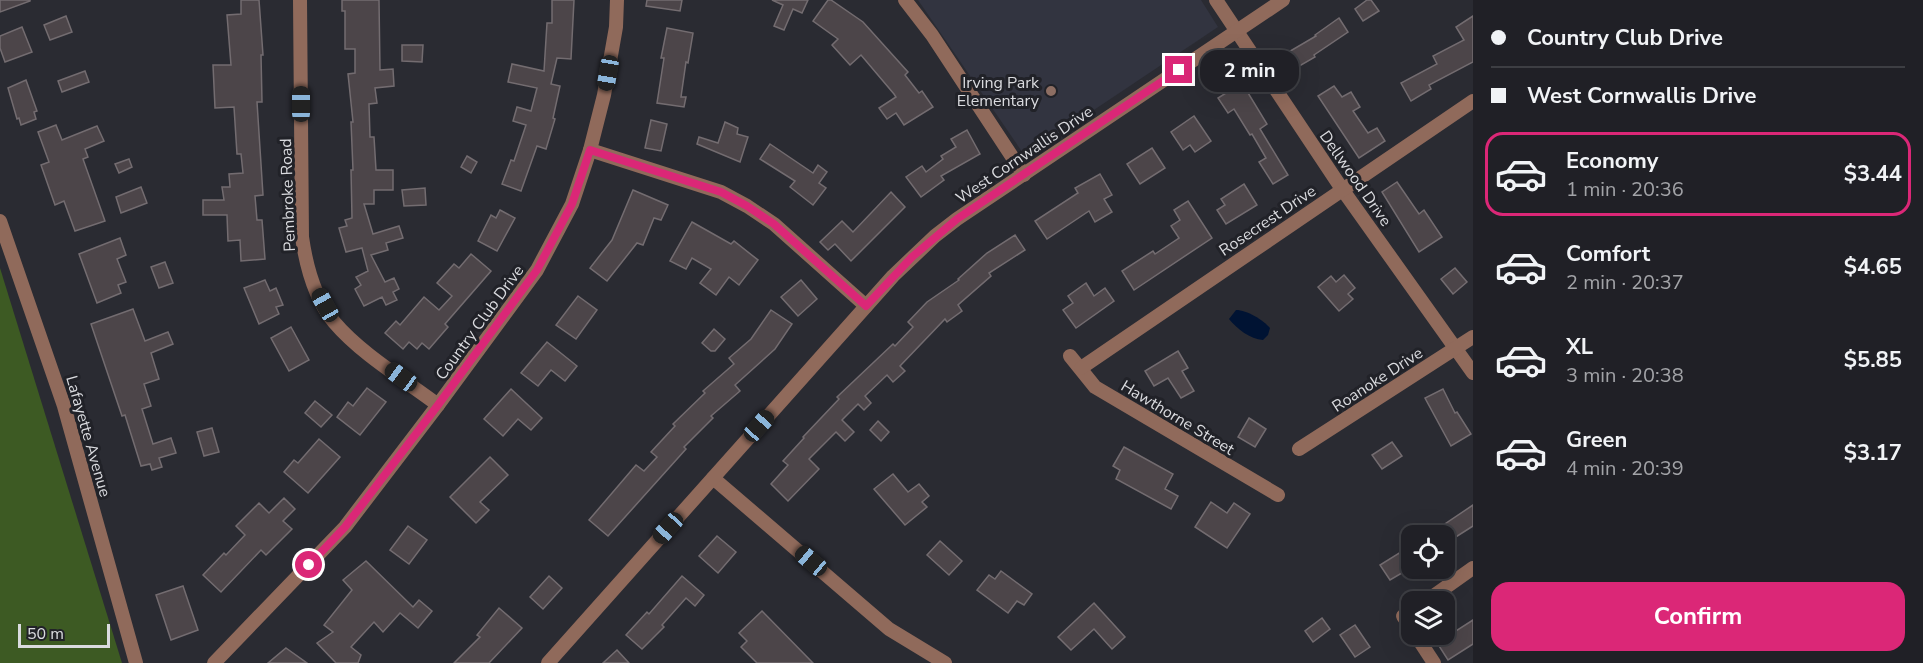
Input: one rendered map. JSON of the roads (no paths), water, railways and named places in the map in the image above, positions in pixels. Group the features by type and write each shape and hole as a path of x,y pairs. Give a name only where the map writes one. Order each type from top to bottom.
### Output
{"street":[{"name":"Pembroke Road","path":"300,0 303,237 306,264 316,290 334,321 364,350 438,405"},
{"name":"Country Club Drive","path":"214,663 345,527 537,270 572,204 590,150 604,95 616,27 617,0"},
{"path":"905,0 932,35 1024,175"},
{"name":"Dellwood Drive","path":"1216,0 1342,189 1473,373"},
{"name":"West Cornwallis Drive","path":"548,663 893,276 936,236 957,219 1282,0"},
{"name":"Rosecrest Drive","path":"1081,368 1473,101"},
{"path":"590,150 721,192 747,206 774,224 866,306"},
{"name":"Lafayette Avenue","path":"0,221 64,406 136,663"},
{"name":"Roanoke Drive","path":"1299,449 1473,337"},
{"name":"Hawthorne Street","path":"1070,356 1095,387 1278,495"},
{"path":"713,478 889,629 945,663"},
{"path":"1441,591 1473,568"},
{"path":"1422,645 1434,663"}],"water":[{"path":"1236,310 1250,314 1263,322 1270,328 1268,335 1263,340 1249,336 1240,330 1229,319"}],"place":[{"name":"Irving Park Elementary","path":"1051,91"}]}
